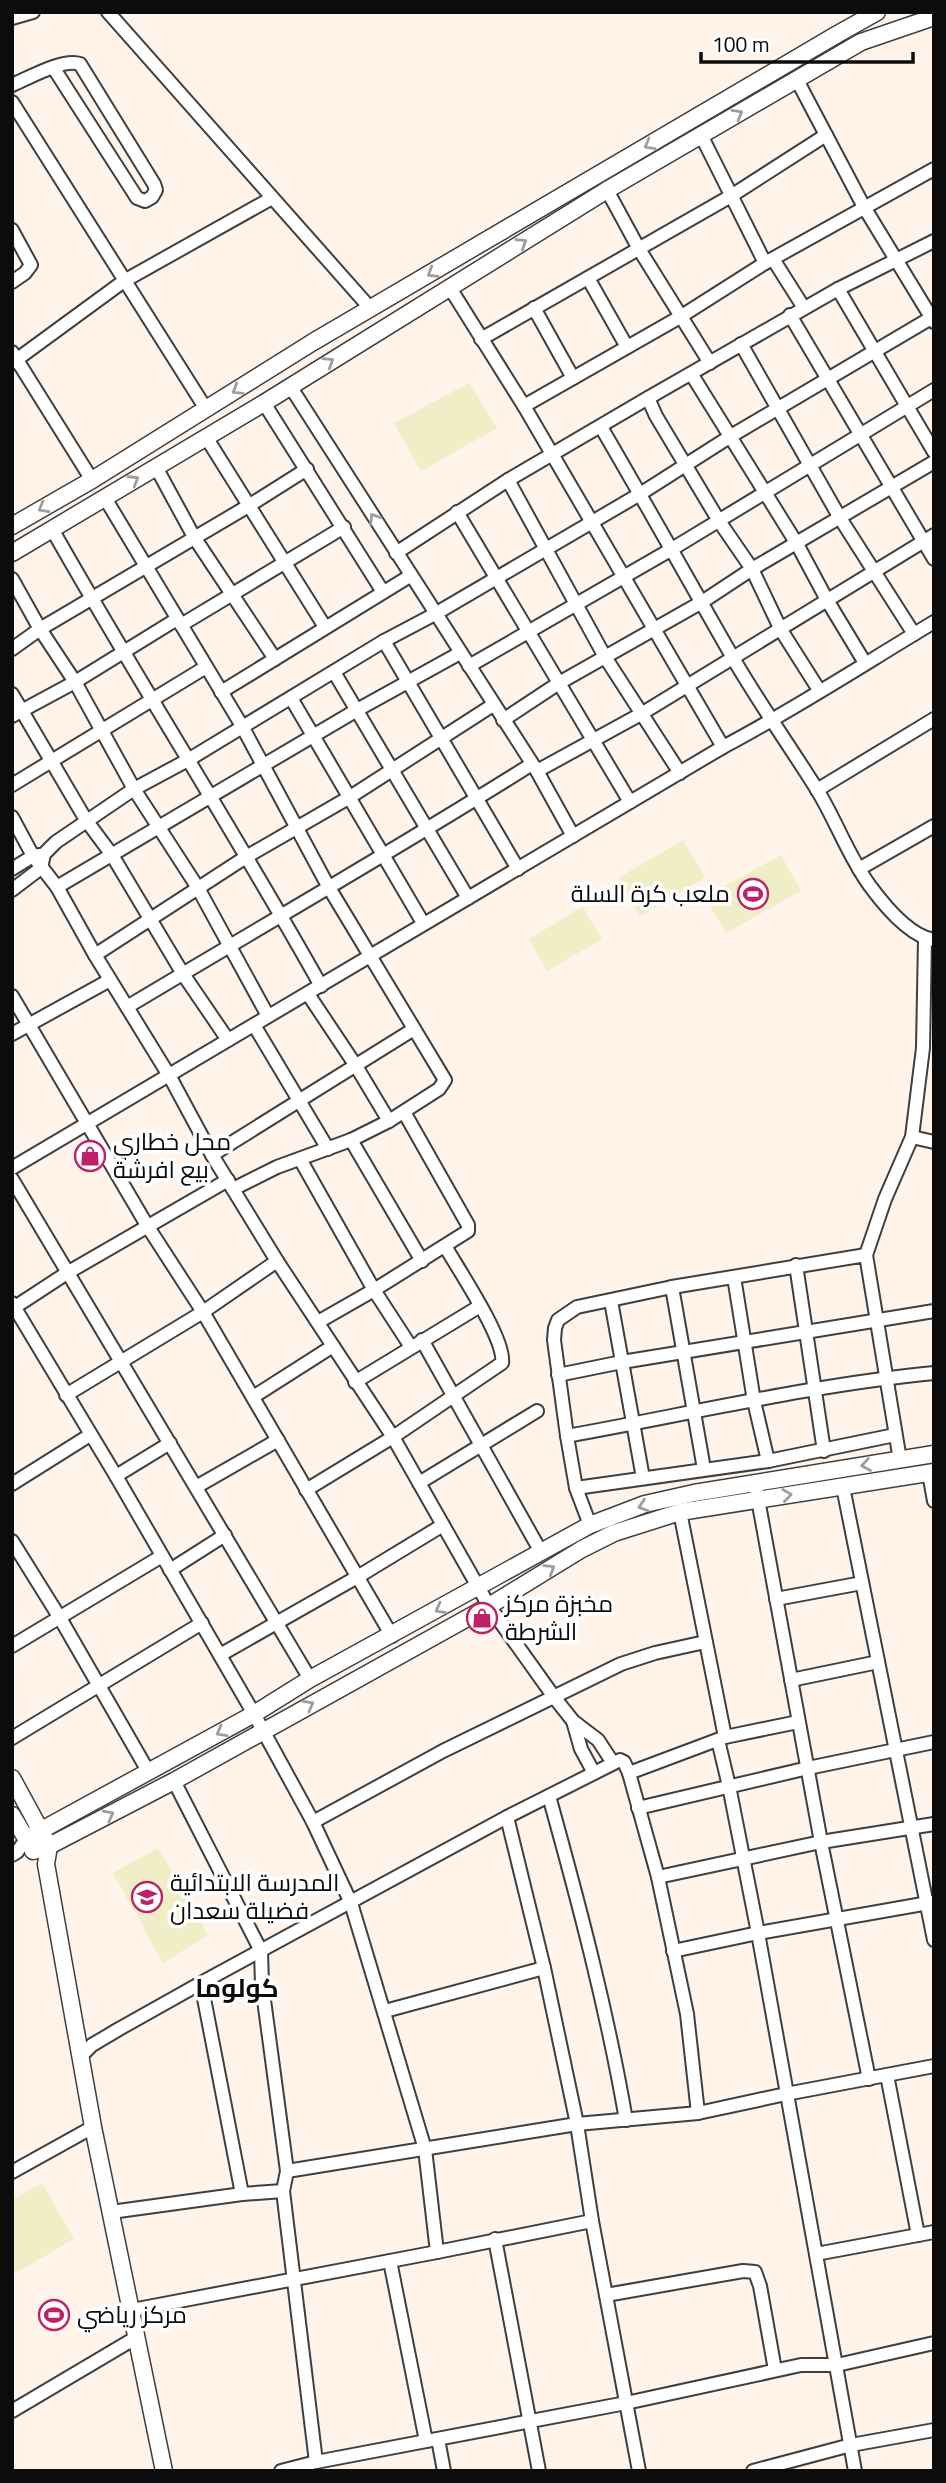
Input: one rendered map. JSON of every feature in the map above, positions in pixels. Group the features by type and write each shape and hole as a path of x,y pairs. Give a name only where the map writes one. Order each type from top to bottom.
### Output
{"street":[{"path":"12,18 33,12"},
{"path":"108,12 371,309"},
{"path":"12,526 371,309 877,12"},
{"path":"12,553 264,403 607,190 701,135 861,42 934,17"},
{"path":"12,85 53,67 75,62 80,64 155,184 156,190 152,197 145,201 137,198 53,67"},
{"path":"12,869 39,855 134,789 188,760 384,641 640,494 684,464 873,351 932,320 864,207 797,80"},
{"path":"12,102 206,409"},
{"path":"701,135 731,196 769,261 804,308"},
{"path":"481,340 731,196 826,135"},
{"path":"524,406 680,317 769,261 934,169"},
{"path":"607,190 639,249 710,363"},
{"path":"92,480 14,358 124,281 272,198"},
{"path":"12,230 31,265 26,273 12,282"},
{"path":"397,553 508,480 790,315 934,241"},
{"path":"588,278 627,347"},
{"path":"450,288 524,406 723,747"},
{"path":"838,289 934,452"},
{"path":"534,308 573,378"},
{"path":"790,315 891,487 928,538 934,559"},
{"path":"741,344 840,518 914,634"},
{"path":"692,374 797,544 865,663"},
{"path":"289,386 535,768 573,836"},
{"path":"469,666 672,549 934,390"},
{"path":"648,398 684,464 751,569 781,630 819,690"},
{"path":"264,403 383,592"},
{"path":"601,427 771,722 817,790 859,870 903,922 929,939 929,1048 912,1137 885,1199 866,1255 900,1460"},
{"path":"206,437 325,627"},
{"path":"503,720 559,683 702,602 751,569 934,462"},
{"path":"156,467 194,537 275,659"},
{"path":"12,649 40,629 307,469"},
{"path":"508,480 605,657 680,773"},
{"path":"104,498 242,726 328,886 445,1080 439,1089 404,1112 351,1140 230,1184 148,1227 67,1273 15,1312 116,1476 254,1714 313,1822 351,1903 425,2149 437,2252"},
{"path":"457,512 630,802"},
{"path":"18,714 344,527"},
{"path":"52,529 321,986"},
{"path":"127,1007 478,798 593,741 641,713 928,538"},
{"path":"221,692 410,576"},
{"path":"12,579 40,629 75,682 134,789 198,888 268,1016"},
{"path":"12,1168 170,1077 423,923 723,747 771,722 819,690 934,622"},
{"path":"384,641 518,869"},
{"path":"57,887 357,710 460,653"},
{"path":"12,785 206,667"},
{"path":"334,672 468,898"},
{"path":"12,694 18,714 53,760 86,820 112,855 183,974 228,1040"},
{"path":"291,698 423,923"},
{"path":"95,956 246,856 350,797 493,705"},
{"path":"817,790 934,719"},
{"path":"12,817 39,855 41,868 57,887 95,956 170,1077 212,1154 277,1261 393,1437 489,1606 554,1697 573,1721 598,1740 613,1763"},
{"path":"859,870 934,826"},
{"path":"12,890 41,868"},
{"path":"12,1034 110,980"},
{"path":"308,994 356,1066 388,1121"},
{"path":"12,996 148,1227 203,1312 392,1636"},
{"path":"254,1026 328,1149"},
{"path":"212,1154 414,1030"},
{"path":"318,1322 468,1231 468,1225 404,1112"},
{"path":"912,1137 934,1142"},
{"path":"351,1140 422,1261"},
{"path":"300,1159 374,1290 455,1396 541,1552"},
{"path":"12,1179 310,1679"},
{"path":"306,1489 393,1437 502,1363 501,1349 445,1246"},
{"path":"590,1525 576,1488 567,1436 554,1340 558,1320 578,1307 672,1287 866,1255"},
{"path":"66,1395 203,1312 277,1261"},
{"path":"796,1265 824,1451"},
{"path":"734,1277 754,1401 768,1461"},
{"path":"672,1287 704,1469"},
{"path":"611,1301 643,1478"},
{"path":"355,1382 480,1306"},
{"path":"558,1376 622,1362 934,1311"},
{"path":"253,1397 332,1346"},
{"path":"567,1436 816,1389 934,1373"},
{"path":"419,1483 537,1411"},
{"path":"12,1484 90,1435"},
{"path":"576,1488 768,1461 895,1435"},
{"path":"196,1487 278,1440"},
{"path":"116,1476 170,1443"},
{"path":"26,1845 49,1846 174,1781 489,1606 582,1549 614,1533 757,1491 934,1454"},
{"path":"26,1845 148,1771 254,1714 310,1679 590,1525 645,1504 757,1491 843,1487 931,1472 934,1501"},
{"path":"843,1487 912,1828 930,1903 934,1940"},
{"path":"757,1491 821,1842 869,2079"},
{"path":"680,1512 855,2471"},
{"path":"220,1655 443,1525"},
{"path":"170,1570 225,1535"},
{"path":"12,1541 60,1618 148,1771"},
{"path":"12,1646 162,1556"},
{"path":"776,1599 862,1583"},
{"path":"12,1738 202,1623"},
{"path":"313,1822 443,1751 621,1664 705,1642"},
{"path":"791,1680 878,1662"},
{"path":"573,1721 581,1749 594,1773"},
{"path":"629,1773 721,1738 799,1723"},
{"path":"638,1808 934,1742"},
{"path":"80,2057 92,2045 201,1983 507,1817 621,1761 629,1773 658,1877 687,2014 698,2113"},
{"path":"12,1778 26,1845"},
{"path":"174,1781 261,1951 262,1985 287,2171 283,2191 312,2465"},
{"path":"548,1796 581,1911 609,2028 626,2120"},
{"path":"12,1815 26,1845 46,1864"},
{"path":"507,1817 544,1968 577,2124 592,2221 639,2471"},
{"path":"658,1877 821,1842 934,1824"},
{"path":"49,1846 46,1864 80,2057 164,2471"},
{"path":"673,1951 930,1903"},
{"path":"385,2011 544,1968"},
{"path":"201,1983 242,2194"},
{"path":"287,2171 577,2124 698,2113 934,2066"},
{"path":"887,2075 918,2235"},
{"path":"12,2172 93,2127"},
{"path":"111,2211 283,2191"},
{"path":"132,2309 592,2221"},
{"path":"816,2254 934,2232"},
{"path":"495,2239 539,2471"},
{"path":"390,2261 432,2440 444,2471"},
{"path":"606,2295 743,2271 755,2272 775,2370"},
{"path":"12,2411 137,2337"},
{"path":"281,2471 626,2403 775,2370 801,2365 837,2365 934,2343"},
{"path":"753,2471 851,2445 934,2430"}],"shaded area":[{"path":"469,383 497,428 421,471 394,423"},
{"name":"ملعب كرة السلة","path":"683,840 705,878 640,916 618,878"},
{"name":"ملعب كرة السلة","path":"781,855 801,891 726,933 705,897"},
{"name":"ملعب كرة السلة","path":"583,907 602,939 547,971 529,939"},
{"path":"158,1848 208,1935 163,1963 113,1873"},
{"path":"42,2183 74,2239 12,2275 12,2200"}],"place":[{"name":"ملعب كرة السلة","path":"753,894"},
{"name":"محل خطاري بيع افرشة","path":"90,1156"},
{"name":"مخبزة مركز الشرطة","path":"482,1618"},
{"name":"المدرسة الابتدائية فضيلة سعدان","path":"147,1897"},
{"name":"مركز رياضي","path":"54,2315"}],"district":[{"name":"كولوما","path":"237,1988"}]}
